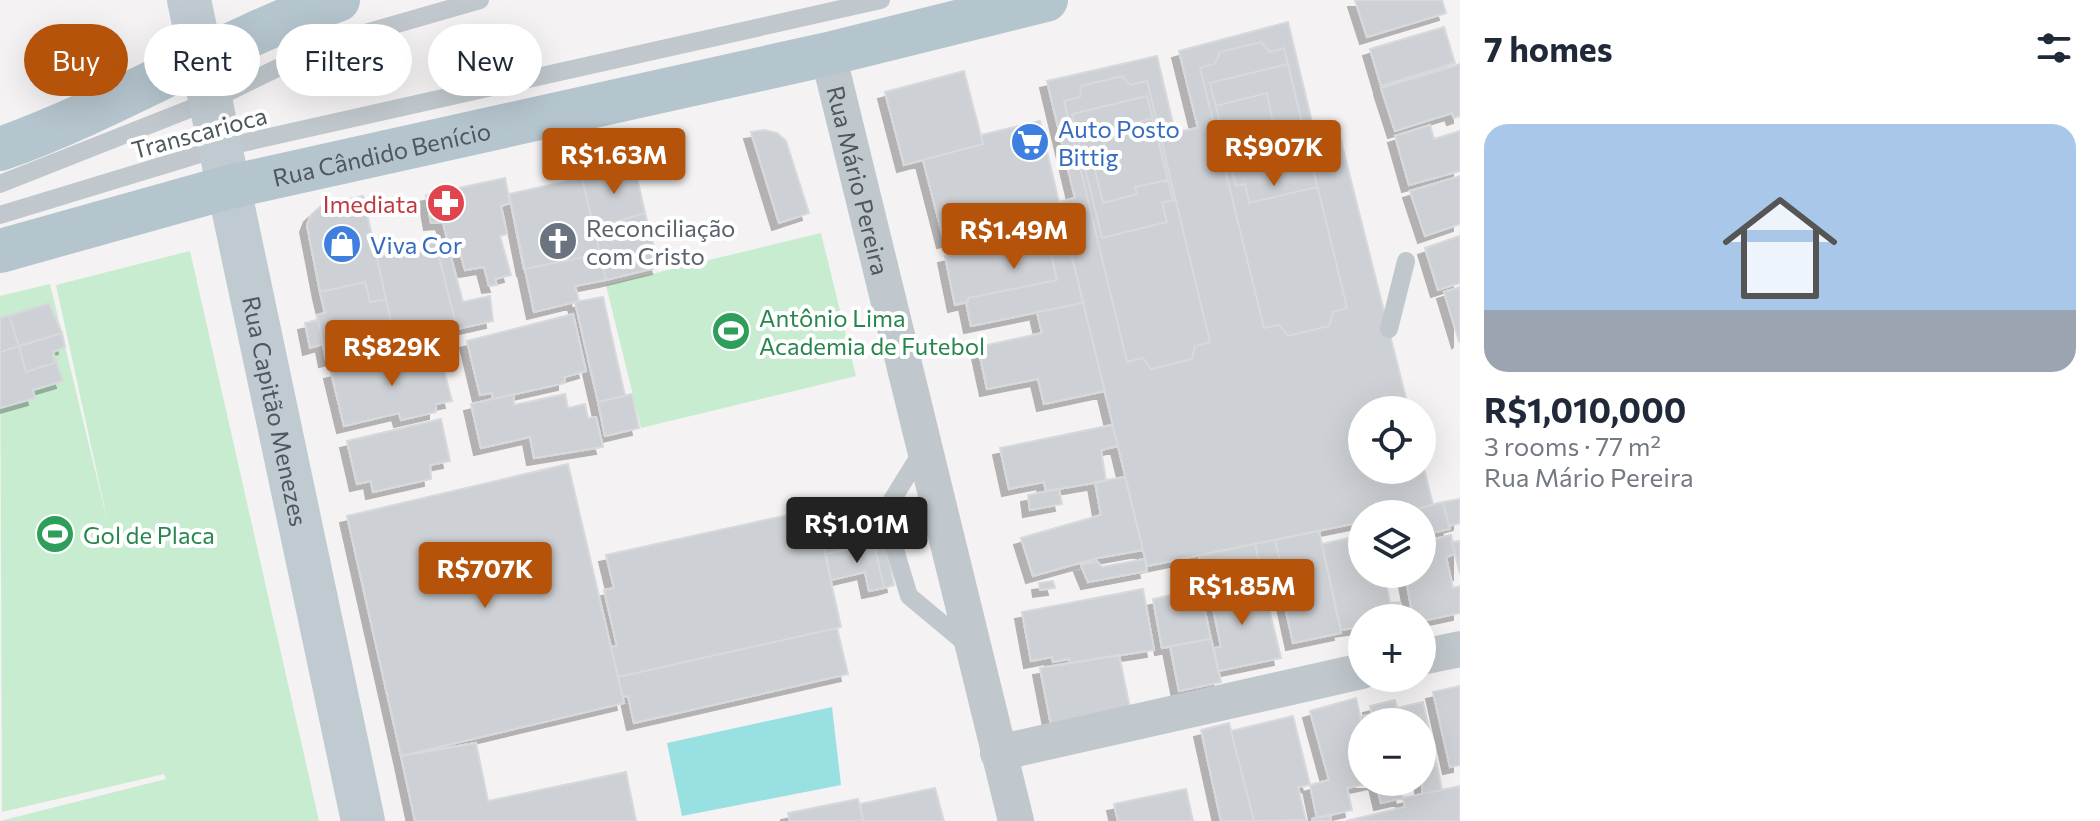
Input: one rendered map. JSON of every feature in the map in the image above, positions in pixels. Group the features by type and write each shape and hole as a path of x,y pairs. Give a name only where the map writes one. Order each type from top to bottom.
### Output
{"main road":[{"path":"260,36 274,25 338,0"},
{"name":"Rua Cândido Benício","path":"0,251 224,168 828,54 1046,0"},
{"path":"0,149 157,96"}],"street":[{"name":"Rua Capitão Menezes","path":"189,0 194,24"},
{"name":"Rua Mário Pereira","path":"828,54 1016,821"},
{"name":"Rua Capitão Menezes","path":"209,96 363,821"},
{"path":"1436,654 1460,649"},
{"path":"998,753 1348,674"}],"lane":[{"name":"Transcarioca","path":"260,64 480,0"},
{"name":"Transcarioca","path":"0,215 224,168 881,0"},
{"name":"Transcarioca","path":"0,184 174,96"},
{"path":"1389,329 1406,261"},
{"path":"924,448 884,513 909,596 973,649"}],"green space":[{"name":"Antônio Lima Academia de Futebol","path":"821,233 856,376 641,428 606,285"},
{"path":"190,251 319,821 0,821 166,779 164,774 2,812 0,296 50,284 109,528 56,285"}],"water":[{"path":"832,707 841,785 682,816 667,743"}],"building":[{"path":"1355,0 1442,0 1446,13 1367,37"},
{"path":"1288,22 1317,143 1340,137 1405,396 1348,396 1348,484 1428,484 1432,500 1348,500 1348,525 1147,566 1059,202 1075,198 1047,81 1157,56 1175,132 1198,128 1179,51"},
{"path":"1444,27 1455,63 1381,86 1370,49"},
{"path":"1261,42 1270,52 1284,48 1347,308 1333,312 1329,326 1288,336 1279,325 1264,328 1200,68 1215,64 1220,52"},
{"path":"1288,64 1317,187 1249,203 1245,184 1236,186 1210,83"},
{"path":"1460,64 1460,116 1454,118 1452,113 1395,131 1381,88"},
{"path":"964,71 983,144 904,165 885,92"},
{"path":"1122,76 1130,85 1147,81 1210,342 1195,346 1192,359 1151,369 1143,358 1127,362 1064,101 1080,97 1081,86"},
{"path":"1267,93 1273,124 1287,121 1297,160 1262,168 1260,161 1231,168 1216,106"},
{"path":"1147,96 1173,200 1162,203 1167,222 1102,238 1072,114"},
{"path":"1153,118 1168,180 1135,187 1137,194 1103,203 1094,166 1109,163 1101,131"},
{"path":"1040,121 1062,215 944,241 923,160 983,144 981,135"},
{"path":"1430,125 1434,139 1460,131 1460,171 1409,185 1395,136"},
{"path":"764,130 777,133 786,141 809,213 779,223 751,132"},
{"path":"634,164 645,213 594,228 582,178"},
{"path":"1460,176 1460,224 1425,236 1410,191"},
{"path":"505,178 510,203 501,206 507,234 500,236 511,275 495,279 497,285 489,286 484,267 465,270 458,245 449,247 443,222 431,223 426,195"},
{"name":"Reconciliação com Cristo","path":"582,178 606,280 575,286 579,301 534,312 509,194"},
{"name":"Reconciliação com Cristo","path":"582,178 600,254 524,269 509,194"},
{"name":"Viva Cor","path":"363,196 386,299 370,302 365,282 320,292 307,225 311,215 321,206"},
{"path":"645,213 659,267 606,280 594,228"},
{"path":"1062,215 1083,303 971,326 966,302 955,305 945,256 956,254 953,239"},
{"path":"1046,232 1057,280 968,298 968,302 955,305 945,256"},
{"path":"1460,236 1460,283 1438,290 1425,248"},
{"path":"435,240 457,329 396,344 376,254"},
{"path":"449,250 463,302 490,296 493,321 457,329 438,253"},
{"path":"365,282 370,302 386,299 396,344 326,360 317,315 325,313 320,292"},
{"path":"1460,287 1460,340 1459,341 1444,292"},
{"path":"603,297 625,396 598,402 575,302"},
{"path":"49,303 62,333 19,346 9,316"},
{"path":"49,303 62,333 0,352 0,318"},
{"path":"1083,303 1105,391 1044,404 1038,379 987,389 978,347 1042,333 1037,312"},
{"path":"573,314 586,371 565,377 565,383 493,399 492,393 480,395 467,341"},
{"path":"318,320 323,344 310,348 305,323"},
{"path":"62,333 65,347 53,352 54,363 26,372 19,346"},
{"path":"62,333 65,347 53,352 63,381 33,390 35,398 0,408 0,352"},
{"path":"438,347 452,401 436,404 436,412 401,420 399,413 344,426 331,372"},
{"path":"514,394 514,405 565,394 568,408 585,404 588,418 596,417 603,447 534,458 530,437 481,448 471,404"},
{"path":"632,394 639,428 605,436 598,402"},
{"path":"441,419 450,461 430,465 431,479 373,492 371,481 357,484 347,441"},
{"path":"1112,425 1118,446 1101,450 1106,481 1046,491 1044,482 1009,489 1000,448"},
{"path":"568,464 624,703 401,756 347,516"},
{"path":"1125,477 1143,550 1098,558 1033,576 1021,538 1101,515 1095,482"},
{"path":"1059,489 1062,504 1030,510 1028,495"},
{"path":"1460,499 1460,523 1449,526 1443,502"},
{"path":"1443,502 1450,529 1436,532 1436,504"},
{"path":"815,509 841,627 618,677 611,647 617,646 604,590 614,588 606,555"},
{"path":"868,517 874,544 826,554 819,528"},
{"path":"1319,531 1341,633 1293,643 1276,565 1281,565 1275,540"},
{"path":"1451,535 1455,554 1446,557 1453,588 1460,586 1460,613 1436,618 1436,604 1410,604 1408,588 1436,588 1436,539"},
{"path":"1348,538 1348,588 1387,588 1390,603 1400,604 1348,604 1348,629 1341,630 1322,544"},
{"path":"1275,540 1281,565 1276,565 1278,573 1262,576 1255,544"},
{"path":"885,541 894,585 884,588 874,544"},
{"path":"1460,541 1460,574 1452,542"},
{"path":"874,544 884,588 869,591 865,572 831,580 826,554"},
{"path":"1255,544 1260,566 1204,579 1199,555"},
{"path":"1145,559 1147,571 1088,582 1081,565 1097,561 1102,567"},
{"path":"1252,568 1252,579 1212,587 1210,577"},
{"path":"1252,579 1260,610 1269,608 1281,658 1218,671 1214,648 1221,647 1209,588"},
{"path":"1053,581 1055,588 1040,590 1039,583"},
{"path":"1143,589 1154,650 1070,663 1069,659 1053,662 1052,657 1031,661 1022,612"},
{"path":"1200,589 1211,639 1162,648 1153,599"},
{"path":"837,628 848,674 634,723 628,696 623,697 618,677"},
{"path":"1211,639 1221,682 1179,691 1170,646"},
{"path":"1119,655 1130,708 1051,725 1040,668"},
{"path":"1460,686 1460,765 1450,767 1433,692"},
{"path":"1356,698 1358,708 1348,708 1347,788 1352,810 1317,818 1310,785 1329,780 1310,711"},
{"path":"1395,700 1397,708 1370,708"},
{"path":"1423,702 1424,708 1397,708"},
{"path":"1423,702 1424,708 1398,708"},
{"path":"1293,716 1310,785 1298,787 1306,820 1254,821 1231,731"},
{"path":"1229,723 1254,821 1221,821 1201,730"},
{"path":"476,743 488,801 626,772 636,821 415,821 401,756"},
{"path":"1436,762 1442,790 1436,791"},
{"path":"1436,762 1442,790 1436,791"},
{"path":"1436,765 1442,790 1436,791"},
{"path":"1460,786 1460,821 1346,821 1405,807 1403,798 1436,796 1436,791"},
{"path":"935,788 944,821 859,821 863,819 860,804"},
{"path":"1186,789 1193,821 1118,821 1114,804"},
{"path":"1379,796 1402,796 1403,798 1381,803"},
{"path":"1379,796 1402,796 1403,798 1381,803"},
{"path":"1379,796 1402,796 1403,798 1381,803"},
{"path":"858,799 863,819 859,821 790,821 788,813"},
{"path":"1330,814 1331,821 1312,821 1312,819"}],"place":[{"name":"Auto Posto Bittig","path":"1030,142"},
{"name":"Imediata","path":"446,203"},
{"name":"Reconciliação com Cristo","path":"558,241"},
{"name":"Viva Cor","path":"342,244"},
{"name":"Antônio Lima Academia de Futebol","path":"731,331"},
{"name":"Gol de Placa","path":"55,534"}]}
